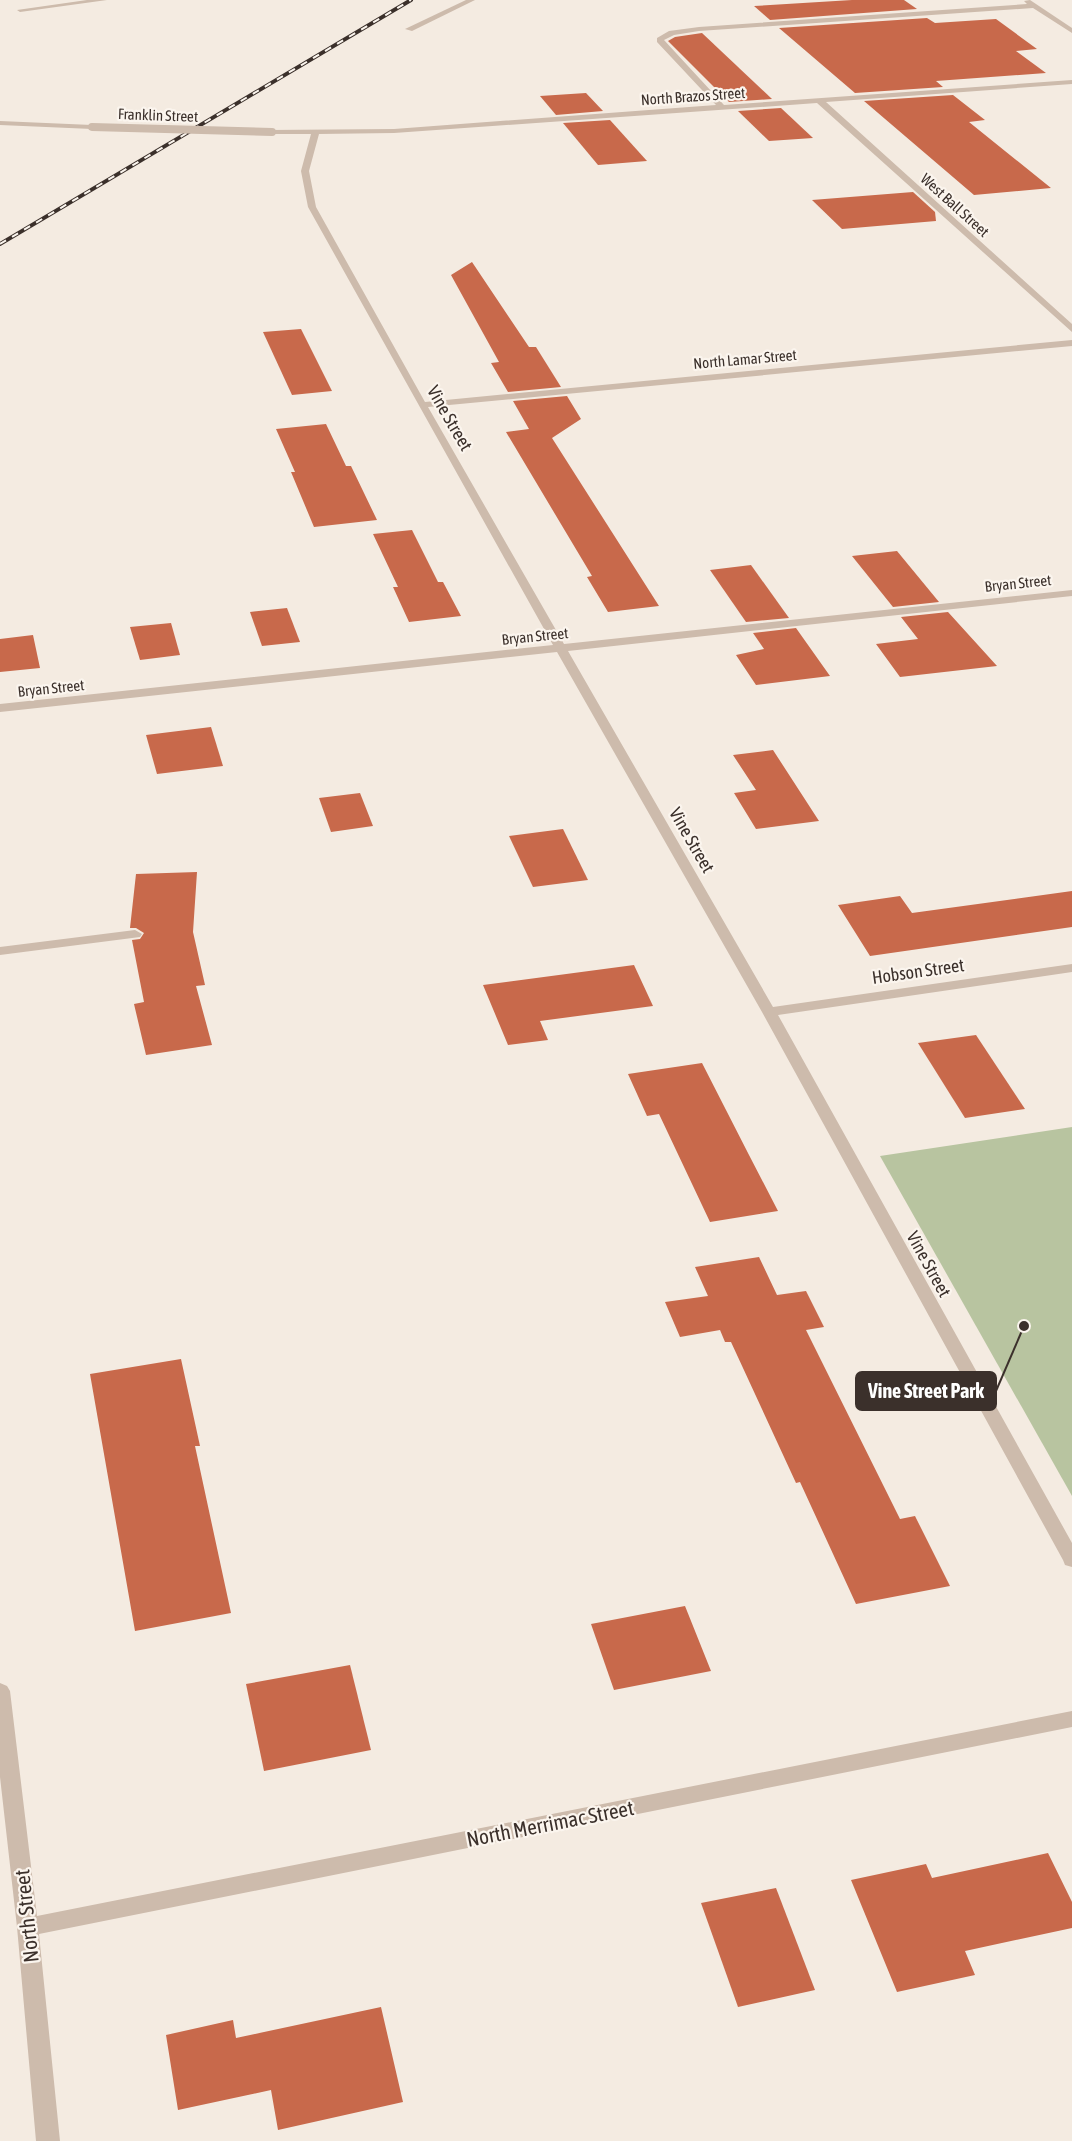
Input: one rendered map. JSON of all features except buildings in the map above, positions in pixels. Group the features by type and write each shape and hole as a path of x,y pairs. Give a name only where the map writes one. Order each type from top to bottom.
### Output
{"street":[{"path":"21,10 104,0"},
{"path":"409,29 472,0"},
{"path":"1026,0 1072,31"},
{"path":"722,107 660,40 672,33 1034,6"},
{"name":"North Brazos Street","path":"316,132 394,131 1072,82"},
{"name":"West Ball Street","path":"819,100 1072,329"},
{"name":"Franklin Street","path":"0,123 316,132"},
{"name":"Vine Street","path":"316,132 305,171 312,207 422,405 769,1012 1072,1560"},
{"name":"North Lamar Street","path":"422,405 1072,344"},
{"name":"Bryan Street","path":"0,708 562,649 1072,592"},
{"path":"0,951 135,934"},
{"name":"Hobson Street","path":"769,1012 1072,968"},
{"name":"North Street","path":"0,1691 28,1927 48,2141"},
{"name":"North Merrimac Street","path":"28,1927 1072,1719"}],"green space":[{"path":"1072,1127 1072,1496 880,1156"}],"railway":[{"path":"0,244 411,0"}],"place":[{"name":"Vine Street Park","path":"1024,1326"}]}
